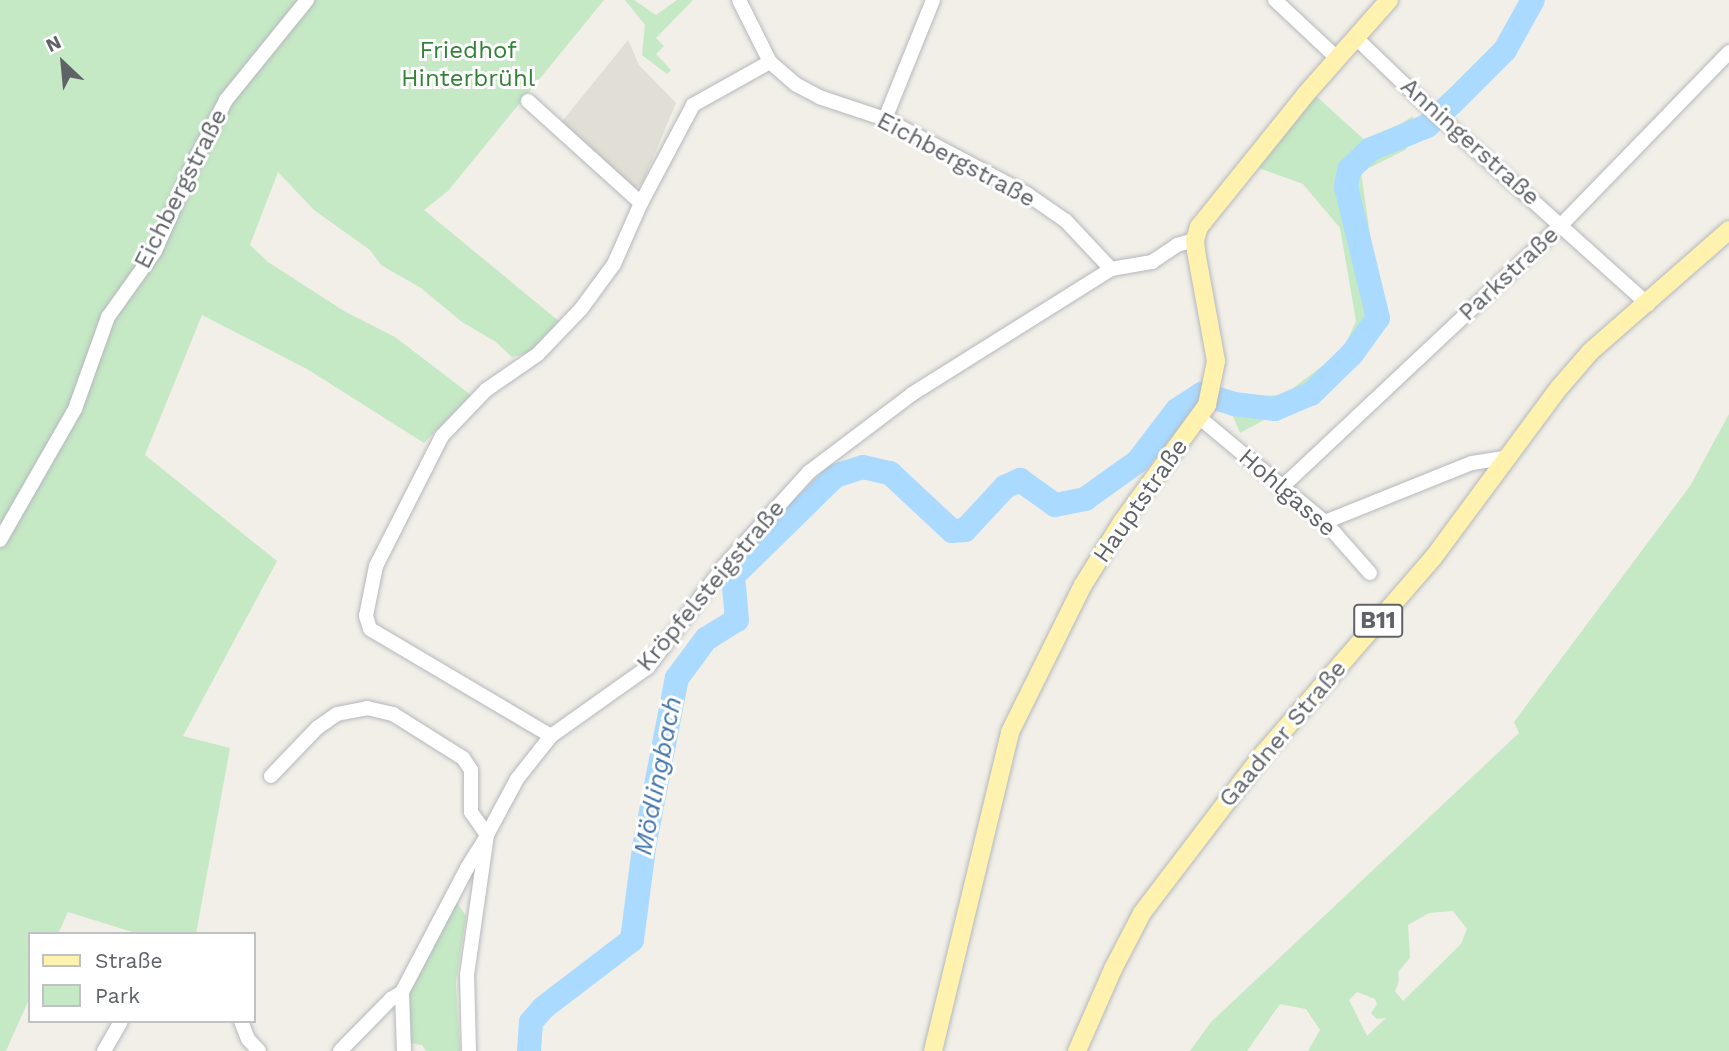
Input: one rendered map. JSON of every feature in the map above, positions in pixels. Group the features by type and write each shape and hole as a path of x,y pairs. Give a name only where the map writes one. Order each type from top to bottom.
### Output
{"main road":[{"path":"1195,240 1199,227 1210,210 1389,0"},
{"name":"Gaadner Straße","path":"1077,1051 1113,969 1142,914 1165,880 1264,753 1433,558 1511,457 1559,388 1591,351 1648,304 1729,230"},
{"name":"Hauptstraße","path":"933,1051 1010,732 1083,586 1122,522 1206,405 1216,361 1195,240"}],"street":[{"name":"Eichbergstraße","path":"0,540 75,409 108,317 156,251 192,167 226,100 307,0"},
{"name":"Eichbergstraße","path":"739,0 770,62 795,84 819,97 885,119 1027,194 1066,221 1111,269"},
{"path":"885,119 933,0"},
{"path":"1275,0 1338,58"},
{"name":"Anningerstraße","path":"1355,37 1427,106 1562,224 1648,304"},
{"name":"Parkstraße","path":"1281,488 1562,224 1729,52"},
{"path":"551,736 370,629 366,616 376,566 442,436 486,390 538,354 581,309 614,264 641,203 693,105 770,62"},
{"path":"528,101 641,203"},
{"path":"1111,269 1152,262 1177,245 1195,240"},
{"name":"Kröpfelsteigstraße","path":"469,1051 467,975 487,835 517,779 551,736 648,667 724,566 809,472 912,394 1111,269"},
{"name":"Hohlgasse","path":"1206,405 1281,488 1325,522 1370,573"},
{"path":"1325,522 1472,463 1511,457"},
{"path":"271,776 317,728 337,714 367,708 393,714 463,758 471,770 471,812 487,835 402,992 404,1051"},
{"path":"340,1051 391,999 402,992"},
{"path":"104,1051 120,1023"},
{"path":"242,1023 248,1039 259,1051"}],"shaded area":[{"path":"628,40 639,65 676,103 643,182 635,189 560,124"}],"green space":[{"name":"Friedhof Hinterbrühl","path":"0,0 604,0 448,191 424,210 560,322 529,353 512,357 496,342 462,322 421,288 381,265 370,250 314,210 278,172 250,245 268,262 344,311 395,337 471,395 424,443 307,369 202,315 145,455 277,561 183,736 230,748 196,932 133,932 68,912 59,932 28,932 28,1002 6,1051 0,1051"},
{"path":"625,0 634,0 656,15 677,0 693,0 656,38 664,46 656,54 671,70 667,74 642,55 645,25"},
{"path":"1316,96 1369,144 1413,116 1416,137 1405,150 1361,172 1382,319 1341,363 1294,404 1240,433 1225,397 1284,395 1343,350 1356,321 1340,228 1303,184 1259,168"},
{"path":"1729,414 1729,1051 1308,1051 1320,1030 1306,1009 1280,1004 1247,1051 1190,1051 1211,1022 1519,733 1514,722 1690,486","holes":["1453,911 1467,929 1461,944 1403,1001 1395,991 1399,981 1398,972 1410,958 1408,925 1429,913","1357,992 1375,999 1377,1004 1371,1013 1377,1019 1386,1018 1367,1036 1349,1000"]},
{"path":"455,900 466,916 456,982 460,1051 426,1051 422,1045 410,1043 407,1001 418,971"}],"waterway":[{"name":"Mödlingbach","path":"529,1051 531,1022 543,1008 632,940 644,847 677,678 706,639 737,620 733,576 835,476 863,467 890,473 952,531 965,530 1005,487 1020,480 1055,505 1085,499 1138,461 1177,410 1202,394 1234,404 1275,409 1311,394 1352,354 1378,318 1346,187 1349,170 1371,149 1427,126 1452,103 1505,50 1533,0"}]}
